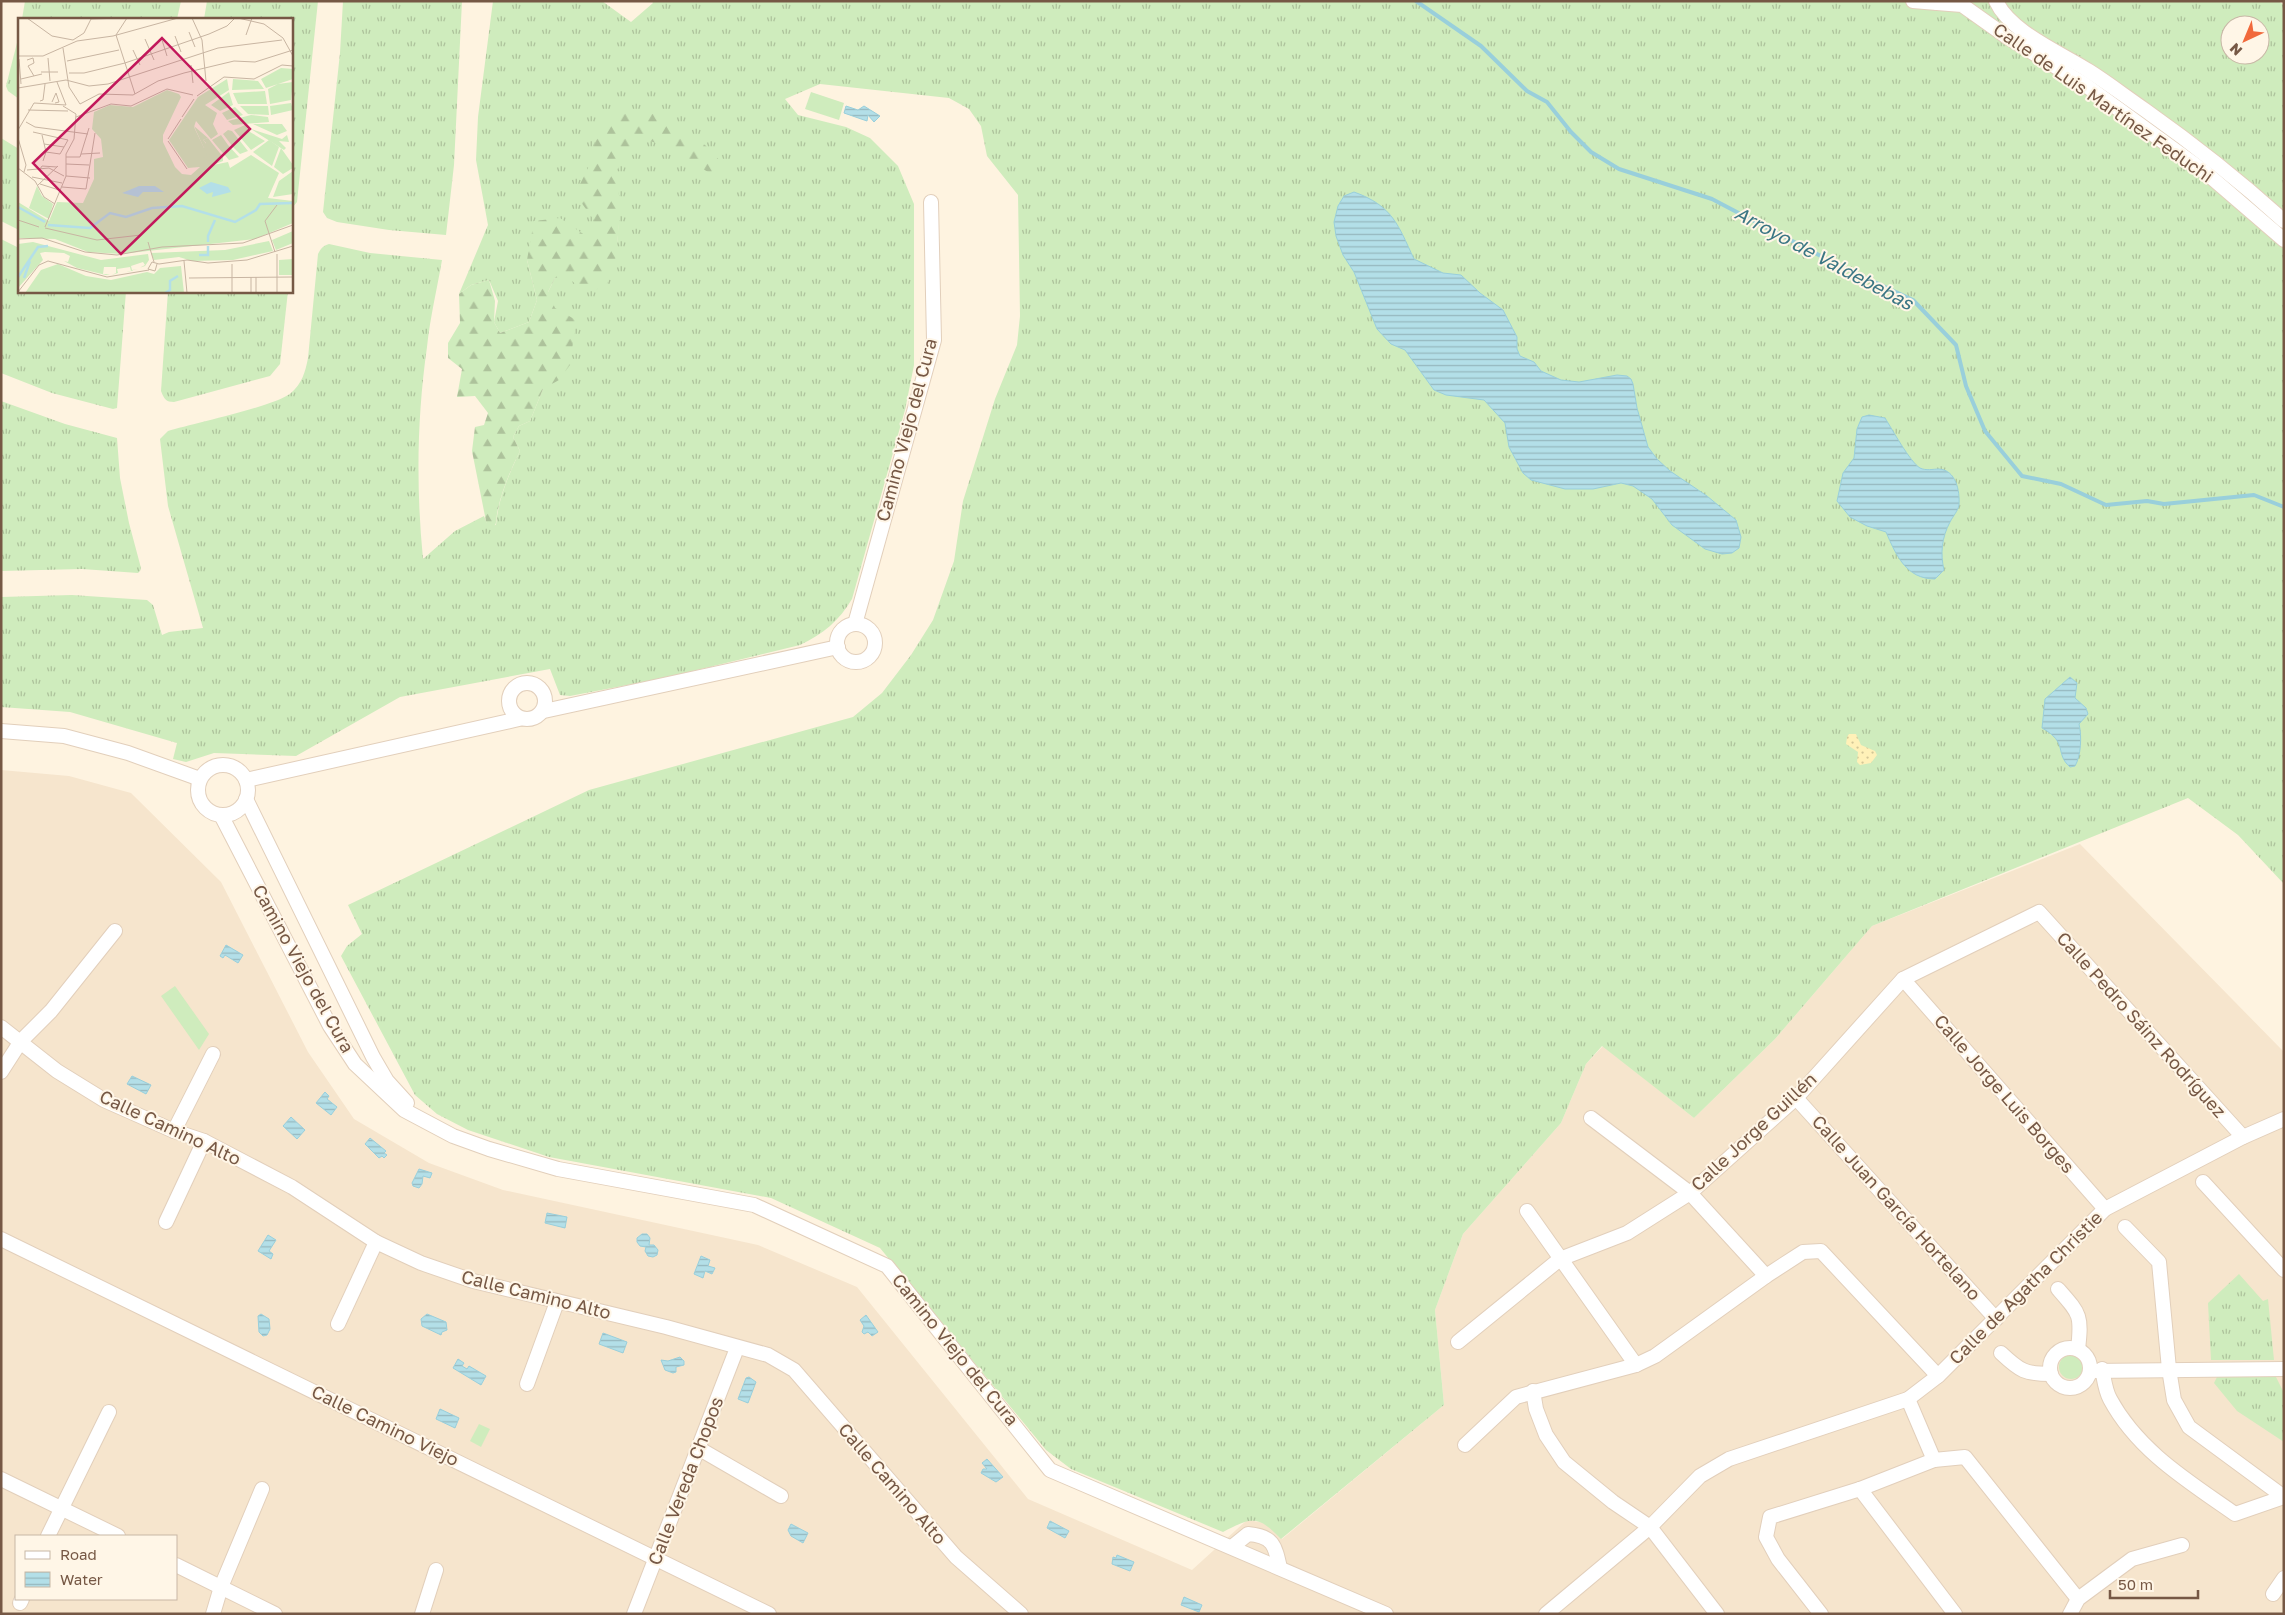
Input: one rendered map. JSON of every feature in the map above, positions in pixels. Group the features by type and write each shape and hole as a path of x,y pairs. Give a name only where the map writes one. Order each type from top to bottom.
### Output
{"street":[{"name":"Calle de Luis Martínez Feduchi","path":"1912,1 1962,5 2007,37 2084,84 2205,172 2284,240"},
{"name":"Calle de Luis Martínez Feduchi","path":"1996,1 2001,11 2016,25 2091,72 2146,111 2214,161 2284,221"},
{"name":"Camino Viejo del Cura","path":"855,624 934,340 931,202"},
{"path":"855,624 868,628 875,639 873,652 869,657 857,662 851,661 840,654 838,647 838,636 841,631 845,627 855,624"},
{"path":"246,780 482,726 519,719 532,720 545,704 575,703 838,647"},
{"path":"482,726 498,714 516,686 528,682 540,687 545,704"},
{"path":"509,696 511,710 519,719"},
{"path":"1,731 64,736 128,753 200,779"},
{"path":"214,766 233,767 241,772 246,780 248,790 246,799 240,808 231,814 221,815 212,812 204,807 199,798 197,789 200,779 205,772 214,766"},
{"name":"Camino Viejo del Cura","path":"246,799 373,1057 387,1081 430,1124"},
{"name":"Camino Viejo del Cura","path":"221,815 330,1026 350,1056 378,1088 404,1110 453,1136 489,1149 558,1169 754,1206 887,1266 1050,1470 1386,1614"},
{"name":"Calle Jorge Guillén","path":"1458,1342 1560,1259 1627,1233 1690,1192 1796,1098 1903,979 2040,912"},
{"name":"Calle Pedro Sáinz Rodríguez","path":"2040,912 2243,1137"},
{"path":"1,1072 21,1041 52,1011 115,931"},
{"name":"Calle Jorge Luis Borges","path":"1903,979 2105,1209"},
{"name":"Calle Camino Alto","path":"1,1027 57,1071 104,1100 174,1131 204,1141 292,1187 376,1242 421,1263 473,1281 666,1327 768,1355 794,1370 956,1557 1021,1614"},
{"path":"174,1131 213,1054"},
{"name":"Calle Juan García Hortelano","path":"1796,1098 1996,1318"},
{"path":"1590,1118 1690,1192 1766,1276"},
{"name":"Calle de Agatha Christie","path":"1546,1614 1650,1526 1700,1476 1729,1459 1908,1398 1938,1376 2105,1209 2243,1137 2284,1119"},
{"path":"166,1222 204,1141"},
{"path":"2203,1182 2284,1270"},
{"path":"1527,1211 1636,1365"},
{"path":"2125,1227 2159,1262 2169,1369 2174,1400 2189,1427 2284,1497"},
{"name":"Calle Camino Viejo","path":"1,1239 656,1557 769,1614"},
{"path":"338,1324 376,1242"},
{"path":"1466,1445 1516,1396 1636,1365 1655,1356 1766,1276 1803,1252 1821,1251 1938,1376"},
{"path":"2058,1289 2078,1312 2081,1327 2078,1349"},
{"path":"528,1384 556,1302"},
{"name":"Calle Vereda Chopos","path":"634,1614 737,1348"},
{"path":"2284,1369 2096,1370 2084,1382 2072,1388 2059,1385 2051,1374 2051,1361 2054,1356 2065,1348 2078,1349 2088,1358 2096,1370 2109,1397 2134,1435 2161,1462 2235,1514 2284,1497"},
{"path":"2001,1353 2012,1364 2030,1374 2051,1374"},
{"path":"1533,1391 1536,1408 1546,1436 1564,1462 1613,1502 1650,1526 1717,1614"},
{"path":"1908,1398 1934,1460"},
{"path":"48,1535 60,1508 109,1412"},
{"path":"698,1448 782,1496"},
{"path":"1821,1614 1778,1559 1766,1537 1770,1517 1860,1489 1934,1460 1965,1457 2078,1599"},
{"path":"1,1479 116,1535"},
{"path":"213,1614 221,1588 262,1489"},
{"path":"1860,1489 1955,1614"},
{"path":"1232,1547 1248,1534 1264,1535 1275,1547 1280,1568"},
{"path":"2070,1614 2078,1599 2132,1559 2182,1544"},
{"path":"178,1566 275,1614"},
{"path":"422,1614 436,1570"},
{"path":"2273,1594 2284,1578"}],"shaded area":[{"path":"1,770 69,776 131,793 221,882 308,1052 354,1119 429,1163 503,1190 758,1245 857,1287 1028,1499 1192,1570 1247,1520 1266,1523 1282,1539 1444,1405 1435,1310 1463,1234 1561,1123 1586,1064 1603,1046 1694,1118 1775,1039 1872,926 2080,844 2284,1052 2284,1614 1,1614"}],"green space":[{"path":"25,1 181,1 177,18 22,18"},
{"path":"207,1 318,1 297,202 292,208 292,18 204,18"},
{"path":"343,1 462,1 454,165 446,235 389,230 337,222 327,218 323,212 340,53"},
{"path":"493,1 602,1 631,22 653,3 652,1 2278,1 2284,5 2284,884 2238,835 2188,798 1872,926 1775,1039 1694,1118 1602,1046 1586,1064 1561,1123 1463,1234 1435,1310 1444,1405 1281,1539 1260,1522 1254,1521 1241,1523 1223,1532 1071,1469 1046,1450 880,1248 771,1198 549,1157 468,1130 437,1114 415,1095 341,956 347,946 362,934 348,905 589,790 853,717 882,693 911,655 933,620 954,561 963,501 995,399 1017,345 1020,316 1018,195 987,156 981,126 969,109 949,98 820,84 785,99 798,115 846,127 870,138 898,166 914,204 914,365 905,410 852,599 836,620 816,636 800,645 664,678 570,696 560,695 550,669 400,697 296,756 214,753 186,762 173,759 177,743 70,712 1,707 1,597 72,595 147,600 153,605 162,635 169,632 203,628 168,506 160,439 168,431 269,403 282,398 295,389 306,368 308,358 318,254 322,248 329,244 370,253 442,260 430,325 419,426 419,506 423,559 455,531 484,516 488,526 496,525 502,496 520,451 513,437 519,426 530,421 543,389 548,292 555,278 617,244 619,218 589,239 527,260 537,300 529,322 500,333 494,322 498,301 489,280 471,285 459,294 488,225 476,160 478,117"},
{"path":"18,39 18,98 8,91 6,86"},
{"path":"811,92 844,103 839,120 805,109"},
{"path":"625,113 659,114 705,145 723,164 719,173 708,172 672,150 646,139 629,147 616,172 619,195 619,224 616,257 606,287 585,292 566,276 555,278 548,292 555,308 576,320 570,365 559,380 543,389 530,421 519,426 513,437 520,451 503,490 496,523 493,528 487,526 472,451 475,427 484,425 488,413 475,396 457,397 462,369 448,358 448,343 460,323 459,294 471,285 489,280 495,301 494,322 500,333 529,322 537,300 527,260 534,221 560,218 589,238 594,220 575,194 590,164 598,127"},
{"path":"1,138 18,148 18,230 1,221"},
{"path":"1,239 18,248 18,292 126,292 117,408 113,409 52,393 1,373"},
{"path":"168,292 288,292 280,364 270,376 174,402 167,401 161,391"},
{"path":"1,401 65,424 117,438 120,478 141,568 138,573 82,569 1,571"},
{"path":"175,986 209,1034 199,1050 161,996"},
{"path":"2239,1274 2263,1301 2268,1299 2274,1360 2211,1360 2208,1303"},
{"path":"2071,1355 2076,1356 2082,1362 2082,1372 2076,1378 2071,1379 2066,1378 2060,1372 2059,1367 2060,1362 2066,1356"},
{"path":"2274,1373 2284,1393 2284,1442 2237,1411 2214,1383 2218,1375"},
{"path":"479,1424 490,1429 481,1447 470,1441"}],"sand":[{"path":"1849,734 1856,734 1861,745 1875,751 1877,755 1871,763 1860,765 1857,762 1858,752 1846,744"}],"water":[{"path":"846,106 858,110 864,106 880,116 874,122 868,115 867,121 844,113"},
{"path":"1354,192 1386,210 1393,218 1414,259 1443,273 1461,275 1480,293 1503,310 1517,337 1517,349 1520,356 1534,362 1541,371 1561,380 1579,382 1617,375 1627,376 1631,379 1648,447 1670,471 1707,496 1736,520 1741,537 1739,548 1732,553 1722,554 1705,549 1672,525 1652,499 1633,486 1621,483 1593,489 1565,489 1531,480 1523,473 1509,447 1505,423 1484,400 1446,395 1434,390 1405,350 1391,344 1377,329 1354,272 1343,255 1336,236 1334,222 1338,206 1344,196"},
{"path":"1869,415 1885,418 1916,465 1925,469 1945,470 1956,482 1959,505 1947,528 1944,539 1942,551 1944,570 1935,579 1925,578 1909,570 1898,557 1886,532 1867,526 1850,517 1837,501 1843,473 1854,458 1857,429 1862,417"},
{"path":"2070,677 2077,683 2075,698 2086,708 2088,714 2079,724 2081,740 2079,757 2075,766 2070,767 2065,762 2056,738 2042,728 2045,699"},
{"path":"226,945 243,955 238,963 225,955 223,958 220,956"},
{"path":"132,1076 151,1085 146,1094 127,1084"},
{"path":"325,1092 329,1096 327,1099 337,1107 331,1115 316,1103"},
{"path":"291,1117 305,1130 297,1139 283,1126"},
{"path":"370,1138 386,1151 384,1153 387,1155 384,1158 382,1156 379,1158 365,1144"},
{"path":"419,1169 432,1173 430,1178 423,1176 422,1184 419,1188 413,1186 412,1183"},
{"path":"547,1213 567,1217 565,1228 545,1223"},
{"path":"642,1234 647,1234 650,1238 649,1245 654,1245 658,1250 657,1255 653,1257 648,1256 645,1251 646,1247 640,1246 637,1242 637,1238"},
{"path":"268,1235 276,1240 269,1251 273,1254 271,1259 258,1251"},
{"path":"701,1256 710,1260 708,1266 715,1268 712,1274 705,1271 703,1278 694,1274"},
{"path":"261,1314 269,1319 270,1329 267,1335 263,1336 259,1332 258,1316"},
{"path":"427,1314 446,1322 447,1330 442,1332 441,1335 422,1326 421,1319"},
{"path":"866,1315 878,1332 872,1336 868,1332 864,1334 862,1332 864,1326 860,1320"},
{"path":"603,1333 627,1342 623,1353 599,1344"},
{"path":"680,1357 684,1361 684,1365 676,1367 676,1372 673,1373 665,1370 661,1360 668,1361"},
{"path":"458,1359 464,1363 462,1366 467,1369 469,1366 486,1376 481,1385 453,1368"},
{"path":"749,1377 756,1382 748,1403 738,1399 746,1378"},
{"path":"440,1409 459,1418 455,1428 436,1419"},
{"path":"987,1459 1003,1477 996,1482 981,1473 983,1469 987,1469 982,1463"},
{"path":"1050,1521 1069,1531 1065,1538 1047,1528"},
{"path":"791,1524 808,1533 803,1543 791,1536 788,1530"},
{"path":"1117,1555 1134,1562 1130,1571 1112,1564 1113,1557 1116,1558"},
{"path":"1184,1597 1202,1605 1199,1612 1181,1605"}],"waterway":[{"name":"Arroyo de Valdebebas","path":"1416,1 1481,46 1527,91 1547,102 1571,132 1591,152 1619,169 1712,199 1836,264 1913,300 1956,345 1966,386 1985,431 2022,476 2061,484 2106,505 2147,501 2164,504 2254,495 2284,507"}]}
